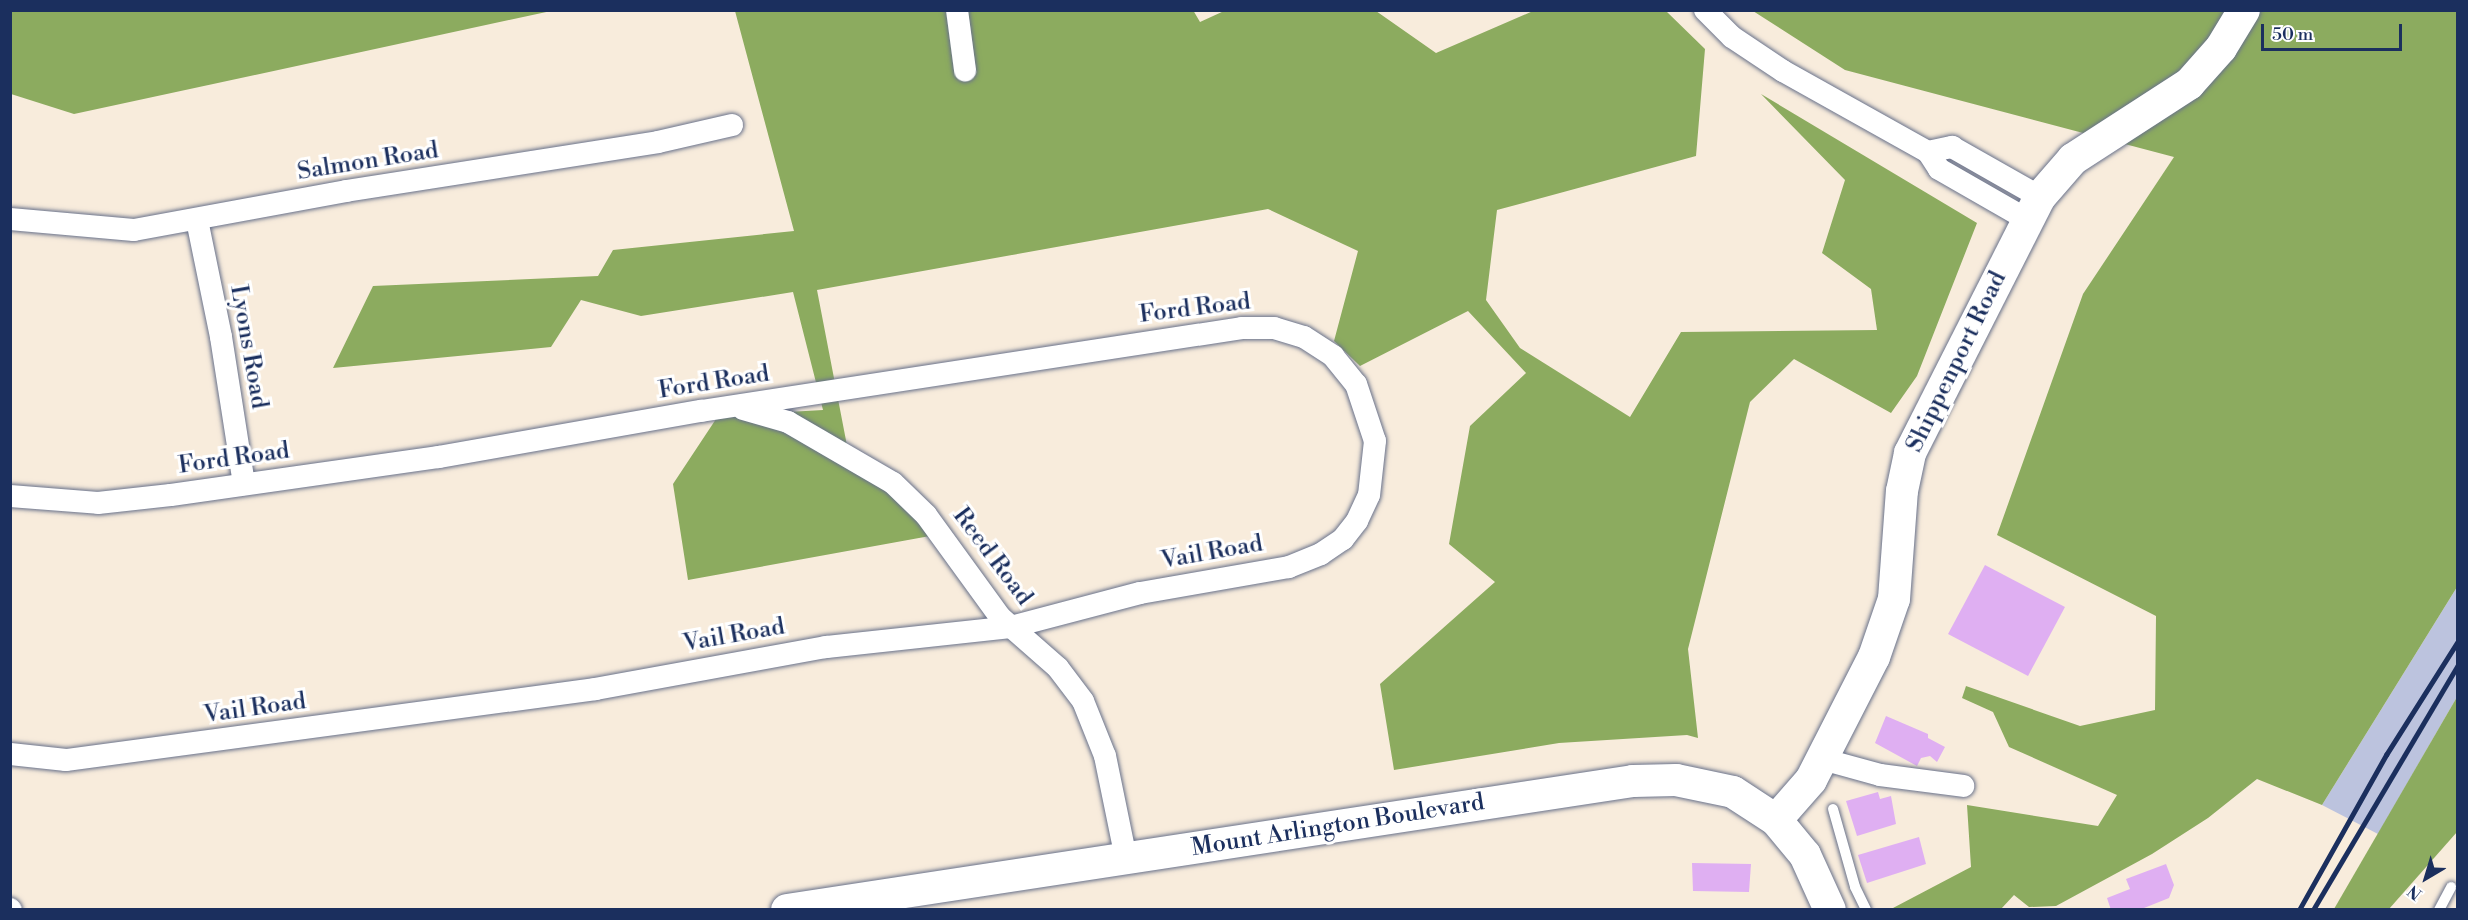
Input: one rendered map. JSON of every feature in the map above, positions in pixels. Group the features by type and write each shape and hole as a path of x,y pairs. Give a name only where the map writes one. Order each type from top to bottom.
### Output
{"main road":[{"name":"Shippenport Road","path":"1776,820 1811,780 1874,657 1894,599 1902,490 1910,453 2034,208 2073,159 2189,84 2221,48 2244,10"},
{"name":"Mount Arlington Boulevard","path":"787,909 1633,781 1676,780 1709,784 1754,803 1776,820 1810,863 1830,909"}],"street":[{"path":"957,10 965,70"},
{"path":"1705,10 1732,37 1783,71 1928,152 1939,170 2034,208"},
{"name":"Salmon Road","path":"10,219 134,230 346,191 658,142 732,125"},
{"name":"Lyons Road","path":"197,220 221,337 244,484"},
{"name":"Ford Road","path":"10,496 98,503 244,484 439,457 734,406 1208,332 1274,328 1304,337 1333,356 1356,384 1372,432"},
{"name":"Reed Road","path":"734,406 788,422 893,483 926,515 972,580 1011,627 1058,669 1083,701 1105,756 1126,858"},
{"name":"Vail Road","path":"10,754 66,760 224,741 596,689 826,647 1011,627 1140,593 1289,567 1321,554 1343,539 1370,495 1374,474 1372,432"},
{"path":"1822,759 1880,775 1963,786"}],"lane":[{"path":"1833,809 1855,887 1866,909"},
{"path":"2439,909 2451,888"}],"shaded area":[{"path":"2457,587 2457,697 2378,834 2322,805"}],"green space":[{"path":"11,10 551,11 74,114 11,94"},
{"path":"1193,10 1200,22 1224,11 1376,11 1436,53 1533,11 1666,11 1705,49 1696,156 1497,210 1486,300 1520,348 1630,417 1681,332 1877,330 1871,289 1822,253 1845,180 1761,94 1977,223 1917,376 1891,413 1794,359 1750,402 1688,649 1698,738 1687,735 1559,743 1394,770 1380,684 1495,582 1449,544 1470,426 1526,373 1468,311 1360,366 1334,341 1358,251 1268,209 817,290 849,456 941,534 688,580 673,484 718,416 823,410 793,292 641,316 581,300 551,347 333,368 373,286 598,276 613,250 794,231 735,11"},
{"path":"1753,11 2457,11 2457,587 2322,805 2257,779 2208,818 2152,854 2056,906 2029,907 2014,895 2001,909 1893,908 1971,867 1967,805 2098,826 2117,795 2009,747 1993,712 1962,698 1966,686 2080,726 2155,710 2156,616 1997,535 2083,294 2174,157 1845,70"},
{"path":"2457,697 2457,832 2389,909 2334,909"}],"building":[{"path":"1985,565 2065,607 2028,676 1948,634"},
{"path":"1886,716 1928,734 1928,738 1945,747 1937,762 1930,756 1921,758 1917,766 1875,743"},
{"path":"1878,792 1880,799 1891,796 1896,824 1857,836 1846,801"},
{"path":"1919,837 1926,864 1867,883 1858,855"},
{"path":"1692,863 1751,864 1749,892 1693,891"},
{"path":"2166,864 2174,885 2169,898 2139,910 2111,910 2107,898 2130,889 2126,879"}],"railway":[{"path":"2299,910 2386,755 2458,641"},
{"path":"2313,910 2458,665"}]}
